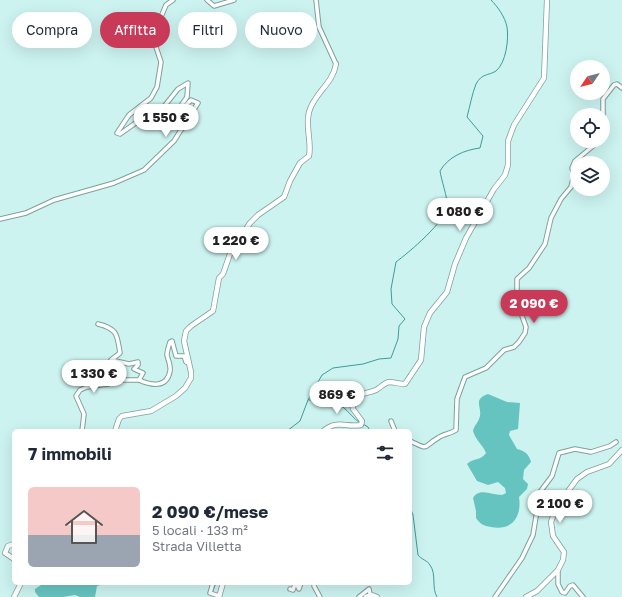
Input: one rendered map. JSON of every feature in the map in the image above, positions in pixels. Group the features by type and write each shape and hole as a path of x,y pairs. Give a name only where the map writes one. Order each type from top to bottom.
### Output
{"street":[{"path":"0,219 26,213 54,200 114,183 144,170 174,141 198,103 191,100 183,108 182,104 187,97 188,83 178,89 158,114 144,121 137,122 120,134 117,133 129,115 151,98 157,87 162,62 154,41 155,31 166,5 173,0"},
{"path":"207,0 214,6 234,0"},
{"path":"116,429 119,419 122,416 151,411 176,396 185,388 191,378 184,341 186,332 190,326 213,311 219,278 223,274 230,254 258,215 284,197 300,162 309,156 311,147 308,132 309,112 317,96 335,72 336,64 319,26 316,0"},
{"path":"325,429 330,425 338,424 353,426 362,423 353,409 352,402 355,397 359,394 378,390 389,382 405,384 421,360 426,321 430,313 447,292 455,264 466,238 494,189 505,175 508,165 507,149 510,136 519,116 544,78 547,0"},
{"path":"603,108 603,99 614,85 617,84 622,88"},
{"path":"412,442 429,447 438,437 448,435 456,430 457,399 465,377 486,368 504,350 514,347 525,333 526,327 517,302 517,279 529,268 545,244 551,218 561,199 571,186 574,175 572,168 575,161 591,148"},
{"path":"98,324 111,328 118,338 120,353 111,360 129,364 138,362 138,365 134,370 143,372 139,376 139,380"},
{"path":"82,429 84,414 76,396 80,390 87,387 108,384 117,380 139,380 149,385 157,385 164,380 170,371 167,354 170,342 172,341 176,356 184,356 186,362 189,363"},
{"path":"391,421 394,429"},
{"path":"495,597 522,558 534,535 540,492 552,476 559,453 575,449 591,452 610,446 616,442"},
{"path":"526,597 537,590 558,570 563,560 564,552 553,536 551,522 559,500 566,494 577,479 587,472 609,464 622,450"},
{"path":"12,545 8,546 5,553 12,558"},
{"path":"558,570 558,584 562,592 566,594 570,586 573,585 583,597"},
{"path":"14,597 20,585"},
{"path":"212,585 212,594 219,597 222,585"},
{"path":"290,589 293,590 294,585"},
{"path":"314,585 320,597"},
{"path":"359,597 369,589 368,595 377,597"}],"shaded area":[{"path":"488,394 507,402 520,403 518,429 510,431 509,435 517,449 526,453 531,462 524,470 523,479 528,484 527,489 519,497 520,504 517,516 510,525 498,528 484,525 476,518 473,498 482,492 502,495 506,493 505,488 498,482 488,485 477,481 467,464 484,456 486,453 473,431 480,415 480,399"},
{"path":"41,585 100,585 97,586 95,597 80,597 75,595 63,597 39,597 35,592 35,589"}],"waterway":[{"path":"290,429 300,421 308,400 322,375 333,368 391,358 398,339 399,326 405,319 392,304 391,289 396,262 409,252 434,228 445,212 447,202 440,171 443,166 462,152 480,148 483,136 467,117 471,100 478,80 483,76 496,71 502,62 508,38 505,20 499,9 491,0"},
{"path":"309,400 331,401 343,407 360,423"},
{"path":"363,424 369,429"},
{"path":"412,512 418,555 429,564 432,569 434,589 437,597"},
{"path":"212,593 215,585"}]}
